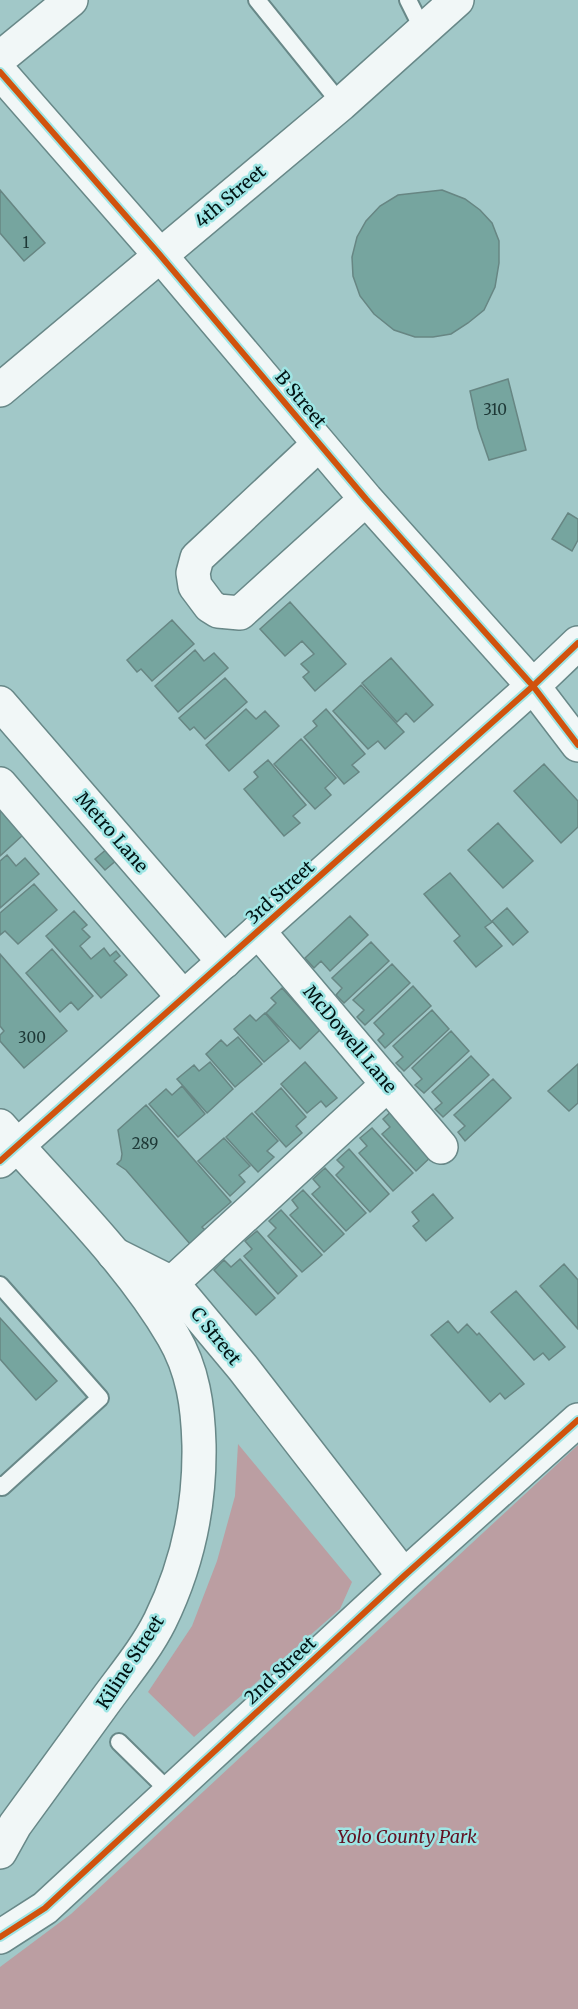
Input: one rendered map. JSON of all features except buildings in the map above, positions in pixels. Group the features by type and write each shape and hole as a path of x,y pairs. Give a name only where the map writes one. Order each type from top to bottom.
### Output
{"street":[{"path":"0,58 71,0"},
{"name":"4th Street","path":"0,390 341,104 457,0"},
{"name":"B Street","path":"0,72 160,255 366,499 533,686 578,745"},
{"path":"319,444 197,558 193,573 195,586 210,606 218,611 240,613 366,499"},
{"name":"3rd Street","path":"6,1144 183,998 533,686 578,643"},
{"name":"Metro Lane","path":"0,703 224,962"},
{"path":"0,784 183,998"},
{"name":"McDowell Lane","path":"258,931 441,1147"},
{"path":"172,1283 388,1084"},
{"name":"C Street","path":"6,1144 114,1254 172,1283 404,1576"},
{"name":"Kiline Street","path":"0,1852 15,1825 145,1647 160,1622 175,1586 194,1522 198,1486 198,1429 192,1380 186,1359 151,1302 114,1254"},
{"name":"2nd Street","path":"0,1937 45,1908 404,1576 578,1419"}],"lane":[{"path":"257,0 341,104"},
{"path":"408,0 423,30"},
{"path":"0,1285 100,1398 2,1487 0,1485"},
{"path":"119,1742 170,1792"}],"green space":[{"path":"238,1444 352,1582 340,1609 194,1737 148,1692 192,1626 217,1561 235,1496"},
{"name":"Yolo County Park","path":"578,1445 578,2009 0,2009 0,1967 71,1914"}],"cycle path":[{"path":"0,72 160,255 366,499 533,686 578,745"},
{"path":"0,1161 533,686 578,643"},
{"path":"0,1937 45,1908 404,1576 578,1420"}]}
